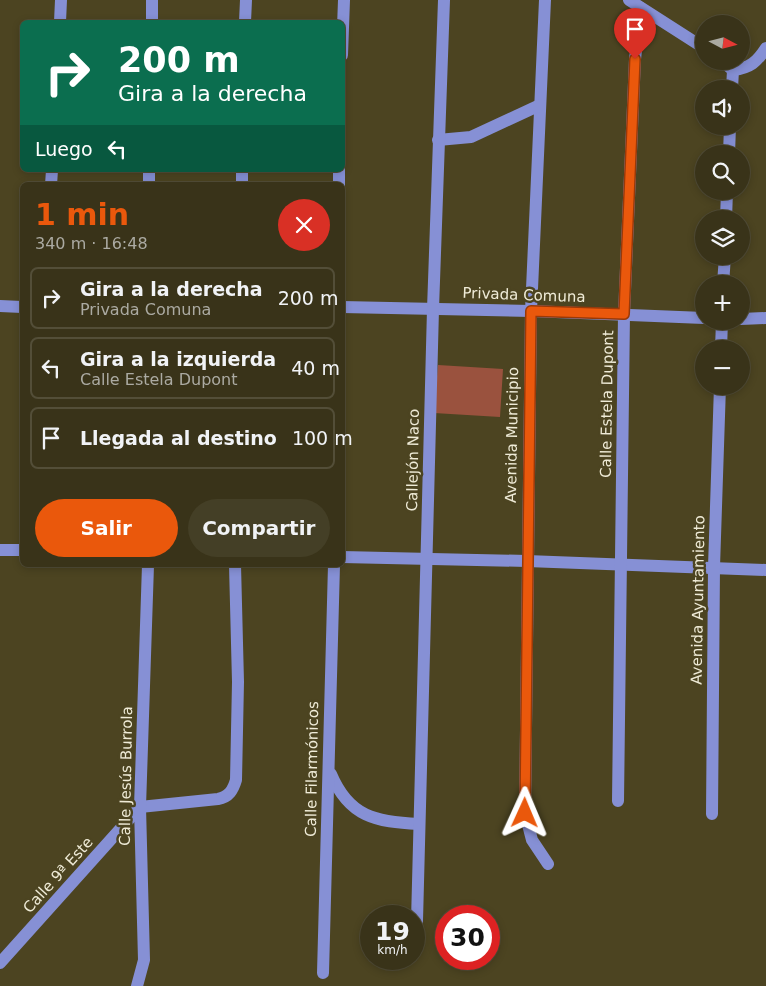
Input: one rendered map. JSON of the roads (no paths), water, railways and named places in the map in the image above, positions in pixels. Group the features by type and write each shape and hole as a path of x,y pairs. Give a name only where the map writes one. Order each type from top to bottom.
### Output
{"street":[{"path":"60,20 61,0"},
{"path":"152,0 152,20"},
{"path":"245,20 246,0"},
{"path":"343,20 344,0"},
{"name":"Callejón Naco","path":"417,905 433,308 444,0"},
{"name":"Avenida Municipio","path":"545,0 531,311 525,813 532,840 548,864"},
{"path":"629,0 695,42"},
{"name":"Calle Estela Dupont","path":"618,801 624,314 635,59 642,8"},
{"path":"750,66 756,62 766,48"},
{"path":"732,80 733,70"},
{"path":"438,140 471,137 540,106"},
{"path":"0,306 20,307"},
{"name":"Privada Comuna","path":"345,308 433,308 695,318"},
{"path":"750,319 766,318"},
{"name":"Avenida Ayuntamiento","path":"712,814 714,567 720,395"},
{"path":"0,550 20,550"},
{"path":"345,557 527,561 766,570"},
{"name":"Calle Jesús Burrola","path":"137,986 144,960 140,808 148,567"},
{"path":"140,808 218,800 230,793 236,780 236,567"},
{"name":"Calle Filarmónicos","path":"324,973 334,567"},
{"path":"329,769 337,789 349,804 362,813 378,820 420,824"},
{"name":"Calle 9ª Este","path":"0,963 140,808"}]}
